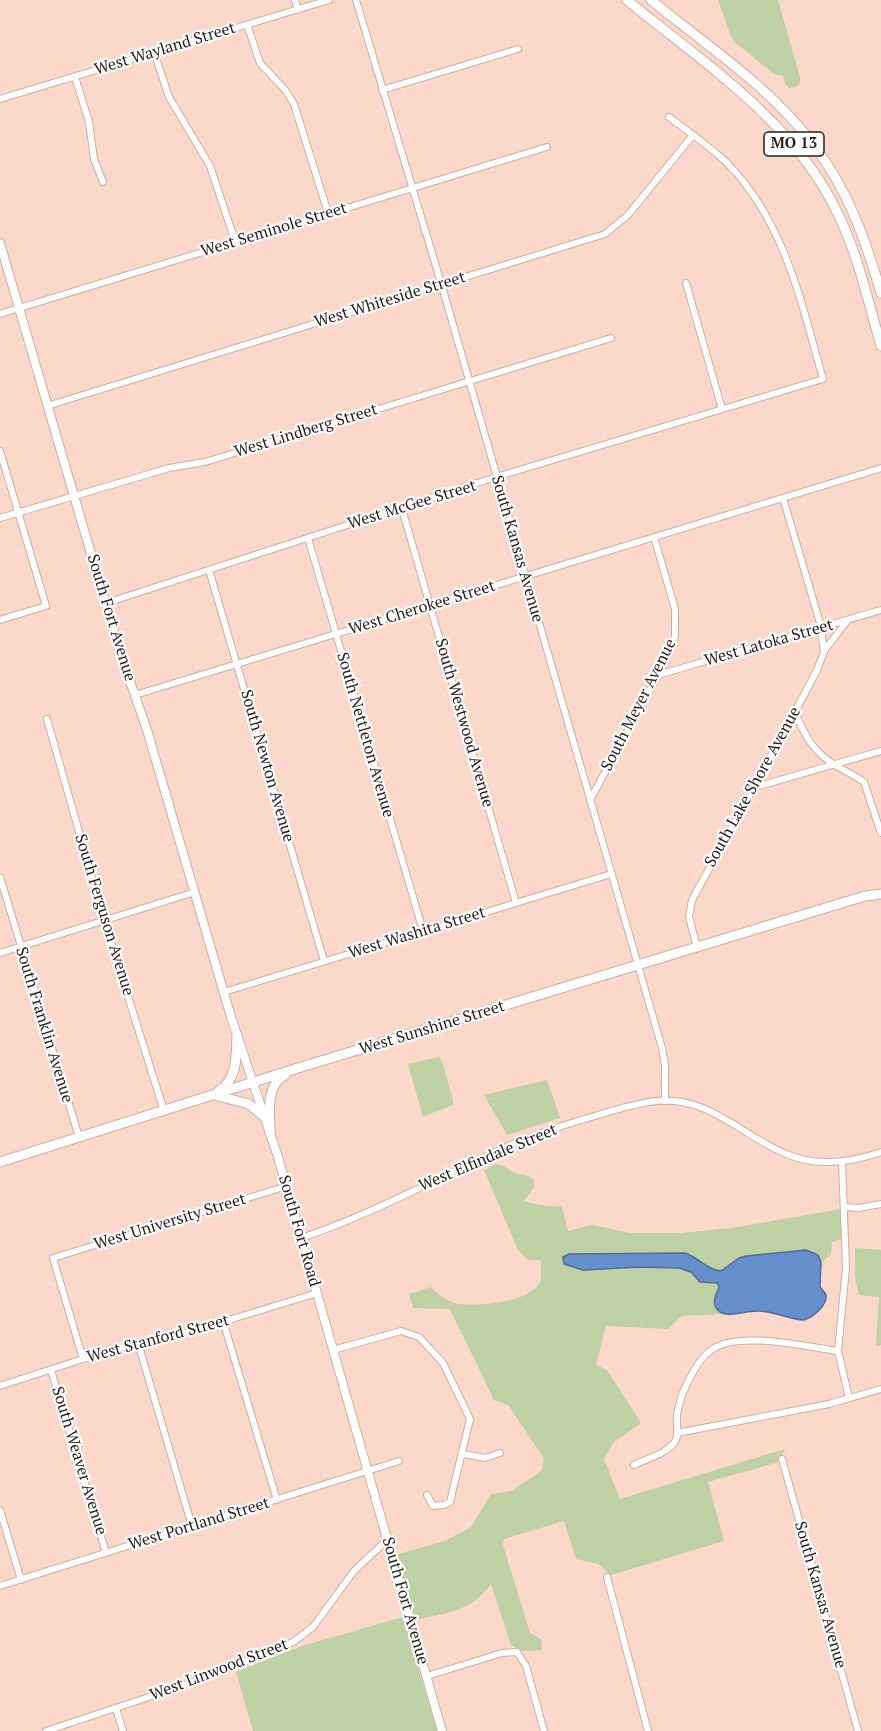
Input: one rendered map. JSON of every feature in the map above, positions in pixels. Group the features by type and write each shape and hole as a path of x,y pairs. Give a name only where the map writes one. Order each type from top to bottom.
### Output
{"main road":[{"name":"MO 13","path":"627,0 731,84 794,143 837,211 853,249 881,346"},
{"name":"MO 13","path":"651,0 765,91 816,147 850,204 865,241 881,293"},
{"name":"West Sunshine Street","path":"865,896 881,886"},
{"name":"West Sunshine Street","path":"0,1162 298,1068 865,896 881,894"},
{"path":"214,1095 227,1086 233,1074 237,1053 237,1035"},
{"path":"270,1133 270,1106 274,1088 279,1078 298,1068"},
{"path":"214,1095 249,1104 266,1118"}],"street":[{"path":"295,0 298,9"},
{"name":"West Wayland Street","path":"0,99 329,0"},
{"name":"South Kansas Avenue","path":"356,0 441,283 664,1057 665,1101"},
{"path":"247,24 260,63 286,91 294,104 328,213"},
{"path":"382,90 518,50"},
{"path":"154,52 169,97 210,166 235,242"},
{"path":"75,77 89,122 94,159 103,182"},
{"path":"669,117 693,135"},
{"name":"West Whiteside Street","path":"47,406 605,234 628,215 693,135"},
{"name":"West McGee Street","path":"106,603 496,477 823,379 793,275 777,234 742,180 719,156 693,135"},
{"name":"West Seminole Street","path":"0,314 548,147"},
{"name":"South Fort Avenue","path":"0,243 224,992"},
{"path":"686,283 722,409"},
{"name":"West Lindberg Street","path":"0,518 169,468 205,462 611,338"},
{"path":"0,451 46,606 0,620"},
{"name":"West Cherokee Street","path":"135,695 881,468"},
{"path":"783,498 820,623 824,652"},
{"name":"South Westwood Avenue","path":"402,509 516,903"},
{"name":"South Meyer Avenue","path":"590,800 671,648 676,623 673,603 654,537"},
{"name":"South Nettleton Avenue","path":"308,538 423,931"},
{"name":"South Newton Avenue","path":"209,570 324,961"},
{"name":"West Latoka Street","path":"658,675 881,610"},
{"name":"South Lake Shore Avenue","path":"697,947 689,917 692,900 795,712 824,652 849,620"},
{"path":"795,712 808,741 819,753 864,782 881,833"},
{"name":"South Ferguson Avenue","path":"47,719 104,920 164,1111"},
{"path":"752,788 881,751"},
{"name":"West Washita Street","path":"224,992 611,873"},
{"name":"South Franklin Avenue","path":"0,877 78,1137"},
{"path":"0,953 195,892"},
{"name":"South Fort Road","path":"224,992 287,1186 368,1472"},
{"name":"West Elfindale Street","path":"301,1238 332,1228 526,1139 627,1106 665,1101 692,1104 711,1110 768,1145 795,1157 817,1161 842,1161 881,1152"},
{"path":"842,1161 846,1289 838,1351 849,1398"},
{"name":"West University Street","path":"83,1359 52,1258 287,1186"},
{"path":"844,1207 859,1208 881,1204"},
{"name":"West Stanford Street","path":"0,1386 83,1359 138,1343 193,1331 317,1293"},
{"path":"223,1321 277,1500"},
{"path":"333,1350 401,1331 419,1337 443,1363 470,1419 450,1502 433,1506 427,1495"},
{"path":"634,1465 671,1446 677,1438 676,1417 683,1393 699,1362 716,1347 725,1343 758,1341 838,1351"},
{"path":"138,1343 192,1526"},
{"name":"South Weaver Avenue","path":"51,1370 106,1553"},
{"path":"677,1433 829,1404 881,1389"},
{"path":"463,1454 485,1458 500,1453"},
{"name":"South Kansas Avenue","path":"782,1459 858,1731"},
{"name":"West Portland Street","path":"0,1586 399,1461"},
{"name":"South Fort Avenue","path":"368,1472 442,1731"},
{"path":"0,1510 21,1580"},
{"name":"West Linwood Street","path":"46,1731 191,1683 293,1642 313,1627 354,1571 387,1540"},
{"path":"607,1577 648,1731"},
{"path":"427,1676 502,1653 517,1652 526,1666 544,1731"},
{"path":"116,1709 123,1731"}],"green space":[{"path":"718,0 778,0 800,77 800,83 796,87 789,88 783,76 774,74 736,43 731,36"},
{"path":"439,1057 443,1064 453,1105 423,1117 408,1064"},
{"path":"547,1080 560,1118 507,1135 484,1095"},
{"path":"496,1164 534,1180 534,1188 523,1201 562,1207 568,1231 591,1225 631,1233 681,1233 732,1228 841,1209 841,1239 832,1242 831,1255 821,1262 818,1255 732,1263 721,1271 685,1253 569,1254 563,1257 583,1270 640,1267 679,1268 691,1272 700,1282 717,1282 719,1286 718,1311 725,1314 682,1316 668,1329 606,1326 596,1365 607,1370 641,1423 613,1443 604,1459 620,1499 785,1449 779,1462 708,1482 724,1541 611,1575 598,1564 576,1559 564,1521 504,1539 503,1545 530,1633 541,1639 542,1650 521,1651 511,1645 491,1584 484,1593 458,1610 416,1620 395,1555 445,1541 471,1527 491,1494 512,1491 542,1470 544,1458 508,1405 494,1400 450,1309 413,1308 409,1294 431,1287 443,1298 455,1303 486,1304 507,1301 524,1295 541,1281 541,1260 528,1260 518,1250 484,1170"},
{"path":"855,1248 881,1250 881,1345 876,1346 879,1297 859,1295 855,1277"},
{"path":"403,1617 437,1731 253,1731 236,1672 302,1646"}],"water":[{"path":"806,1250 818,1255 821,1262 820,1287 826,1294 826,1299 819,1310 804,1320 764,1311 725,1314 714,1304 719,1287 717,1283 700,1282 691,1272 679,1268 640,1267 583,1270 564,1264 563,1257 569,1254 685,1253 721,1271 739,1258 746,1256"}]}
